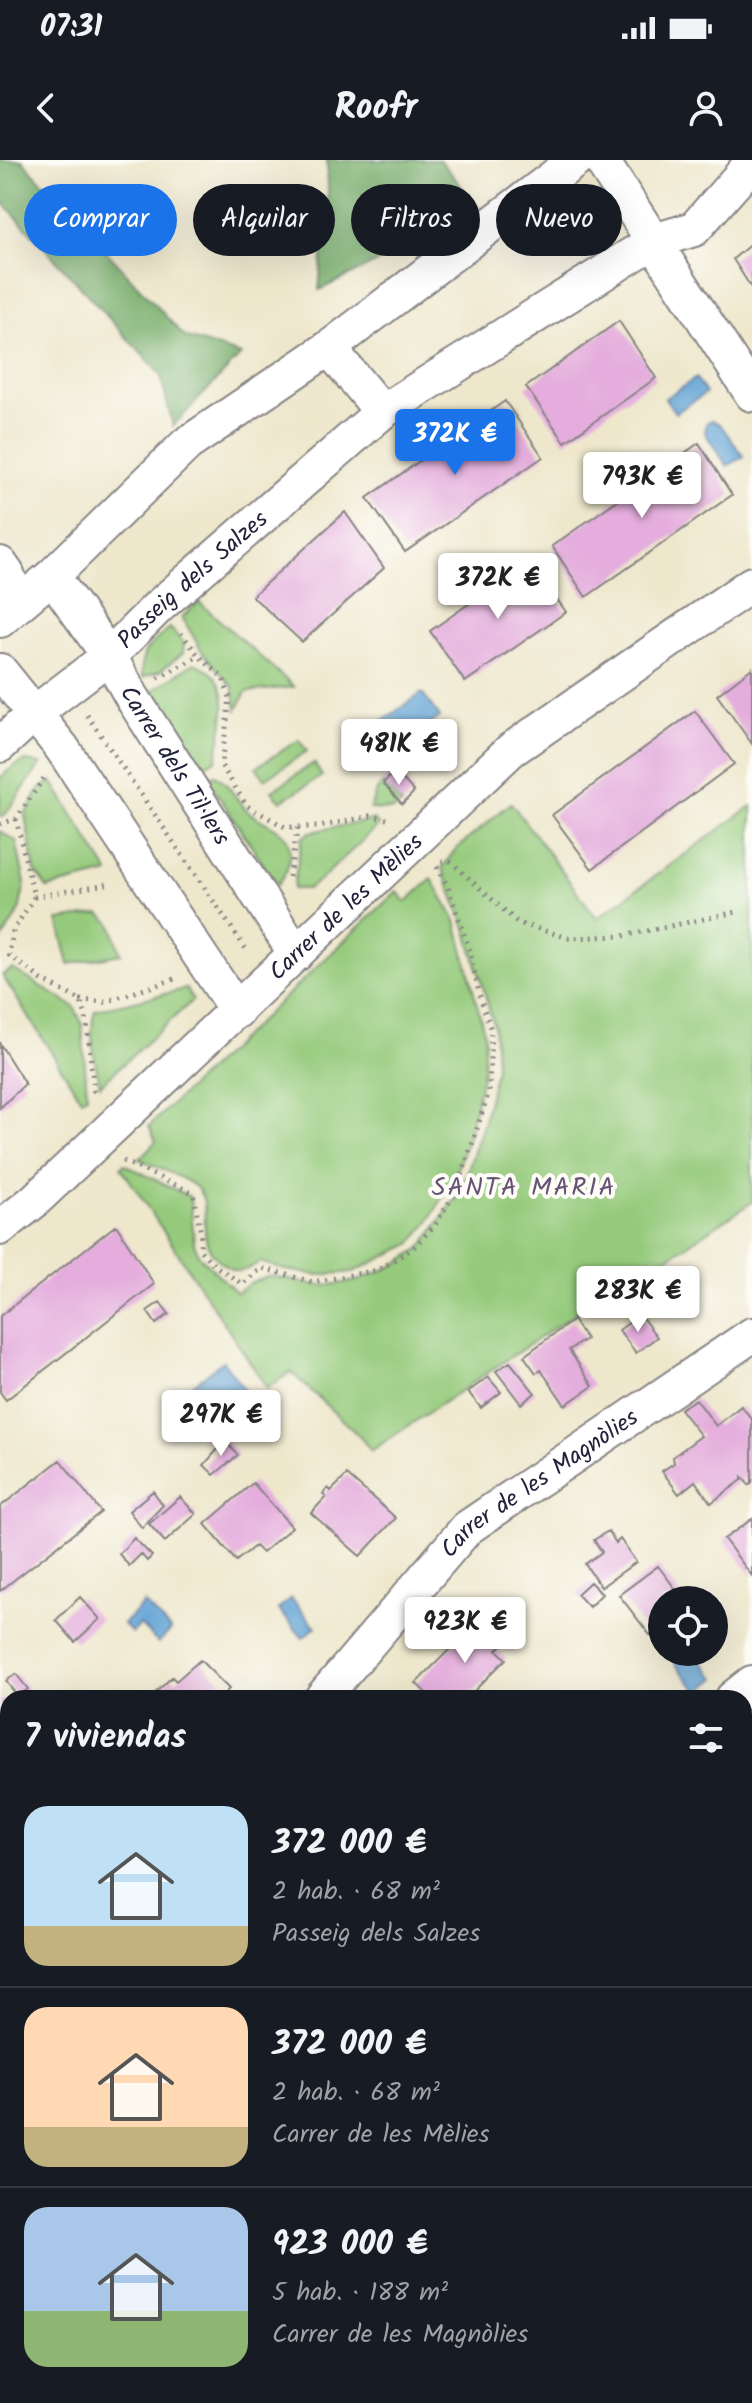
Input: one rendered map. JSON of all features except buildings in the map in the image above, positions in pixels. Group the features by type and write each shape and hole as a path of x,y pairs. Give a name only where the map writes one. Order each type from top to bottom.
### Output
{"street":[{"path":"9,612 52,576 187,444 329,348 576,160"},
{"path":"601,160 752,394"},
{"name":"Passeig dels Salzes","path":"0,745 36,712 109,656 158,607 382,412 654,241 694,229 752,163"},
{"path":"329,348 382,412"},
{"path":"0,564 7,574 9,612"},
{"name":"Carrer dels Til·lers","path":"52,576 109,656 296,954"},
{"name":"Carrer de les Mèlies","path":"0,1228 33,1202 511,750 752,584"},
{"path":"0,671 36,712 237,1011"},
{"name":"Carrer de les Magnòlies","path":"329,1690 467,1528 752,1335"}],"path":[{"path":"174,626 223,678 230,698 221,765 247,806 285,827 319,827 370,816 395,821"},
{"path":"154,680 199,656"},
{"name":"Carrer dels Til·lers","path":"84,711 251,957"},
{"path":"0,824 16,819 50,767"},
{"path":"16,819 34,897 13,931 9,955 42,980 80,1000 105,1002 185,976"},
{"path":"287,883 298,827"},
{"path":"130,1153 122,1161 193,1193 201,1234 200,1250 214,1265 242,1284 262,1268 313,1282 378,1270 413,1248 435,1225 450,1201 458,1188 489,1091 491,1030 470,951 448,887 435,863 450,861 518,923 569,938 623,936 737,912"},
{"path":"34,897 123,881"},
{"path":"80,1000 86,1015 94,1091 102,1101"}],"green space":[{"path":"0,160 22,160 44,184 24,184 24,225 0,199"},
{"path":"327,160 440,160 460,184 351,184 351,256 390,256 319,290 322,256 335,256 335,184 328,184"},
{"path":"52,256 110,256 185,337 241,355 173,426 160,374"},
{"path":"199,602 294,687 246,692 237,710 233,687 203,653 182,617"},
{"path":"170,628 184,643 183,653 160,671 142,678 147,648"},
{"path":"194,663 208,670 217,680 224,704 216,760 202,766 153,690"},
{"path":"299,740 307,751 265,779 256,767"},
{"path":"26,761 41,764 4,816 0,817 0,778"},
{"path":"314,763 322,776 281,801 272,791"},
{"path":"215,775 241,804 277,829 287,841 290,856 286,871 277,885 207,778"},
{"path":"52,781 109,873 47,888 35,871 25,815 40,789"},
{"path":"383,783 402,804 394,810 370,809"},
{"path":"511,803 597,918 752,806 752,1202 677,1252 597,1299 371,1451 291,1372 267,1388 121,1167 124,1164 190,1197 194,1243 199,1256 237,1293 252,1282 270,1276 322,1286 357,1281 393,1266 421,1248 461,1191 483,1124 496,1068 494,1026 467,931 442,868 455,850"},
{"path":"373,820 379,825 320,880 307,889 293,889 302,838 310,832"},
{"path":"0,831 16,841 25,883 19,911 0,943"},
{"path":"432,879 456,921 485,1036 483,1071 469,1133 455,1176 428,1223 411,1244 353,1272 318,1275 260,1262 243,1271 231,1269 208,1246 202,1195 196,1187 139,1159 156,1141 149,1126 397,891 406,902"},
{"path":"100,914 111,923 121,954 69,964 58,920"},
{"path":"13,969 74,1007 82,1023 87,1096 81,1099 2,975"},
{"path":"186,989 193,1000 100,1085 92,1037 95,1010"}],"water":[{"path":"696,378 706,393 675,413 665,398"},
{"path":"711,420 720,424 744,457 727,466 705,433 706,423"},
{"path":"422,693 440,717 390,753 372,728"},
{"path":"223,1361 244,1389 188,1433 166,1406"},
{"path":"291,1598 316,1627 303,1638 278,1609"},
{"path":"144,1603 171,1630 158,1643 140,1625 132,1633 123,1624"},
{"path":"677,1666 705,1666 716,1678 697,1690"}],"district":[{"name":"SANTA MARIA","path":"524,1186"}]}
